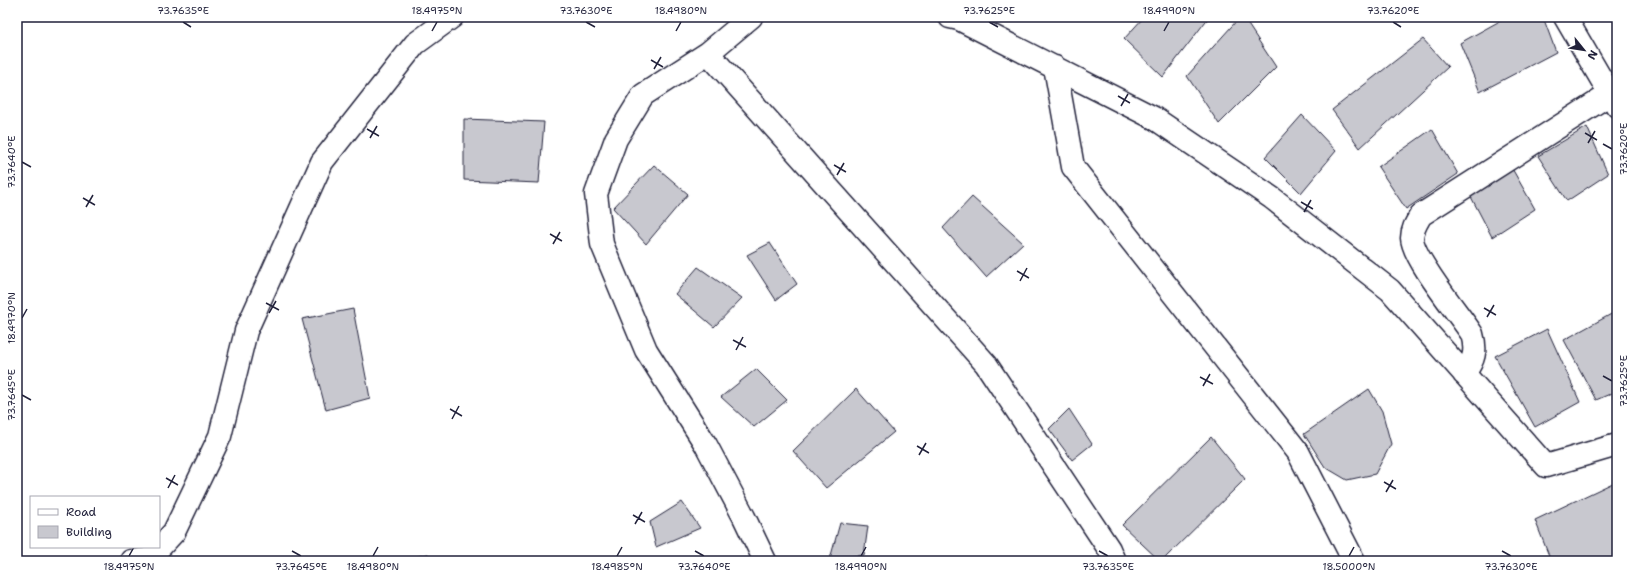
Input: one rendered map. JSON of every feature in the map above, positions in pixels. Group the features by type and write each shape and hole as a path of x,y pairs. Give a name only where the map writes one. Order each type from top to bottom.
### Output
{"lane":[{"path":"160,547 174,532 220,436 246,331 322,162 415,44 452,17"},
{"path":"751,17 708,53 643,95 616,139 596,194 602,244 646,350 706,445 744,517 765,561"},
{"path":"950,17 959,19 1154,118 1272,198 1390,290 1546,466 1617,445"},
{"path":"1464,374 1474,358 1476,346 1472,334 1417,255 1412,238 1415,226 1422,215 1613,100 1565,17"},
{"path":"708,53 986,364 1108,549 1114,561"},
{"path":"1055,67 1073,167 1298,452 1354,561"},
{"path":"131,561 149,559 159,548"}],"building":[{"path":"1144,17 1209,17 1163,77 1124,39"},
{"path":"1240,17 1243,17 1276,67 1219,124 1187,76"},
{"path":"1507,17 1543,17 1556,52 1480,92 1460,43"},
{"path":"1423,39 1448,67 1360,148 1332,110"},
{"path":"1302,115 1336,151 1301,193 1265,157"},
{"path":"464,119 544,122 539,183 464,180"},
{"path":"1587,127 1608,174 1567,201 1538,156"},
{"path":"1432,129 1458,174 1406,209 1378,167"},
{"path":"654,165 688,194 646,244 613,208"},
{"path":"1510,165 1535,209 1492,237 1469,193"},
{"path":"972,197 1023,243 986,277 943,228"},
{"path":"770,243 797,284 776,300 747,255"},
{"path":"698,267 742,298 714,327 675,294"},
{"path":"353,309 370,398 326,410 302,319"},
{"path":"1615,312 1617,316 1617,391 1596,400 1564,340"},
{"path":"1547,329 1580,402 1535,427 1495,356"},
{"path":"756,369 787,400 754,427 721,397"},
{"path":"856,389 894,432 826,488 793,451"},
{"path":"1369,389 1382,411 1391,444 1375,474 1347,480 1325,467 1304,434"},
{"path":"1069,409 1092,444 1072,460 1049,429"},
{"path":"1211,437 1245,479 1162,561 1160,561 1122,525"},
{"path":"1617,481 1617,561 1551,561 1535,520"},
{"path":"682,502 700,528 656,547 650,522"},
{"path":"840,523 868,526 864,555 830,559"},
{"path":"428,554 434,561 398,561"}]}
